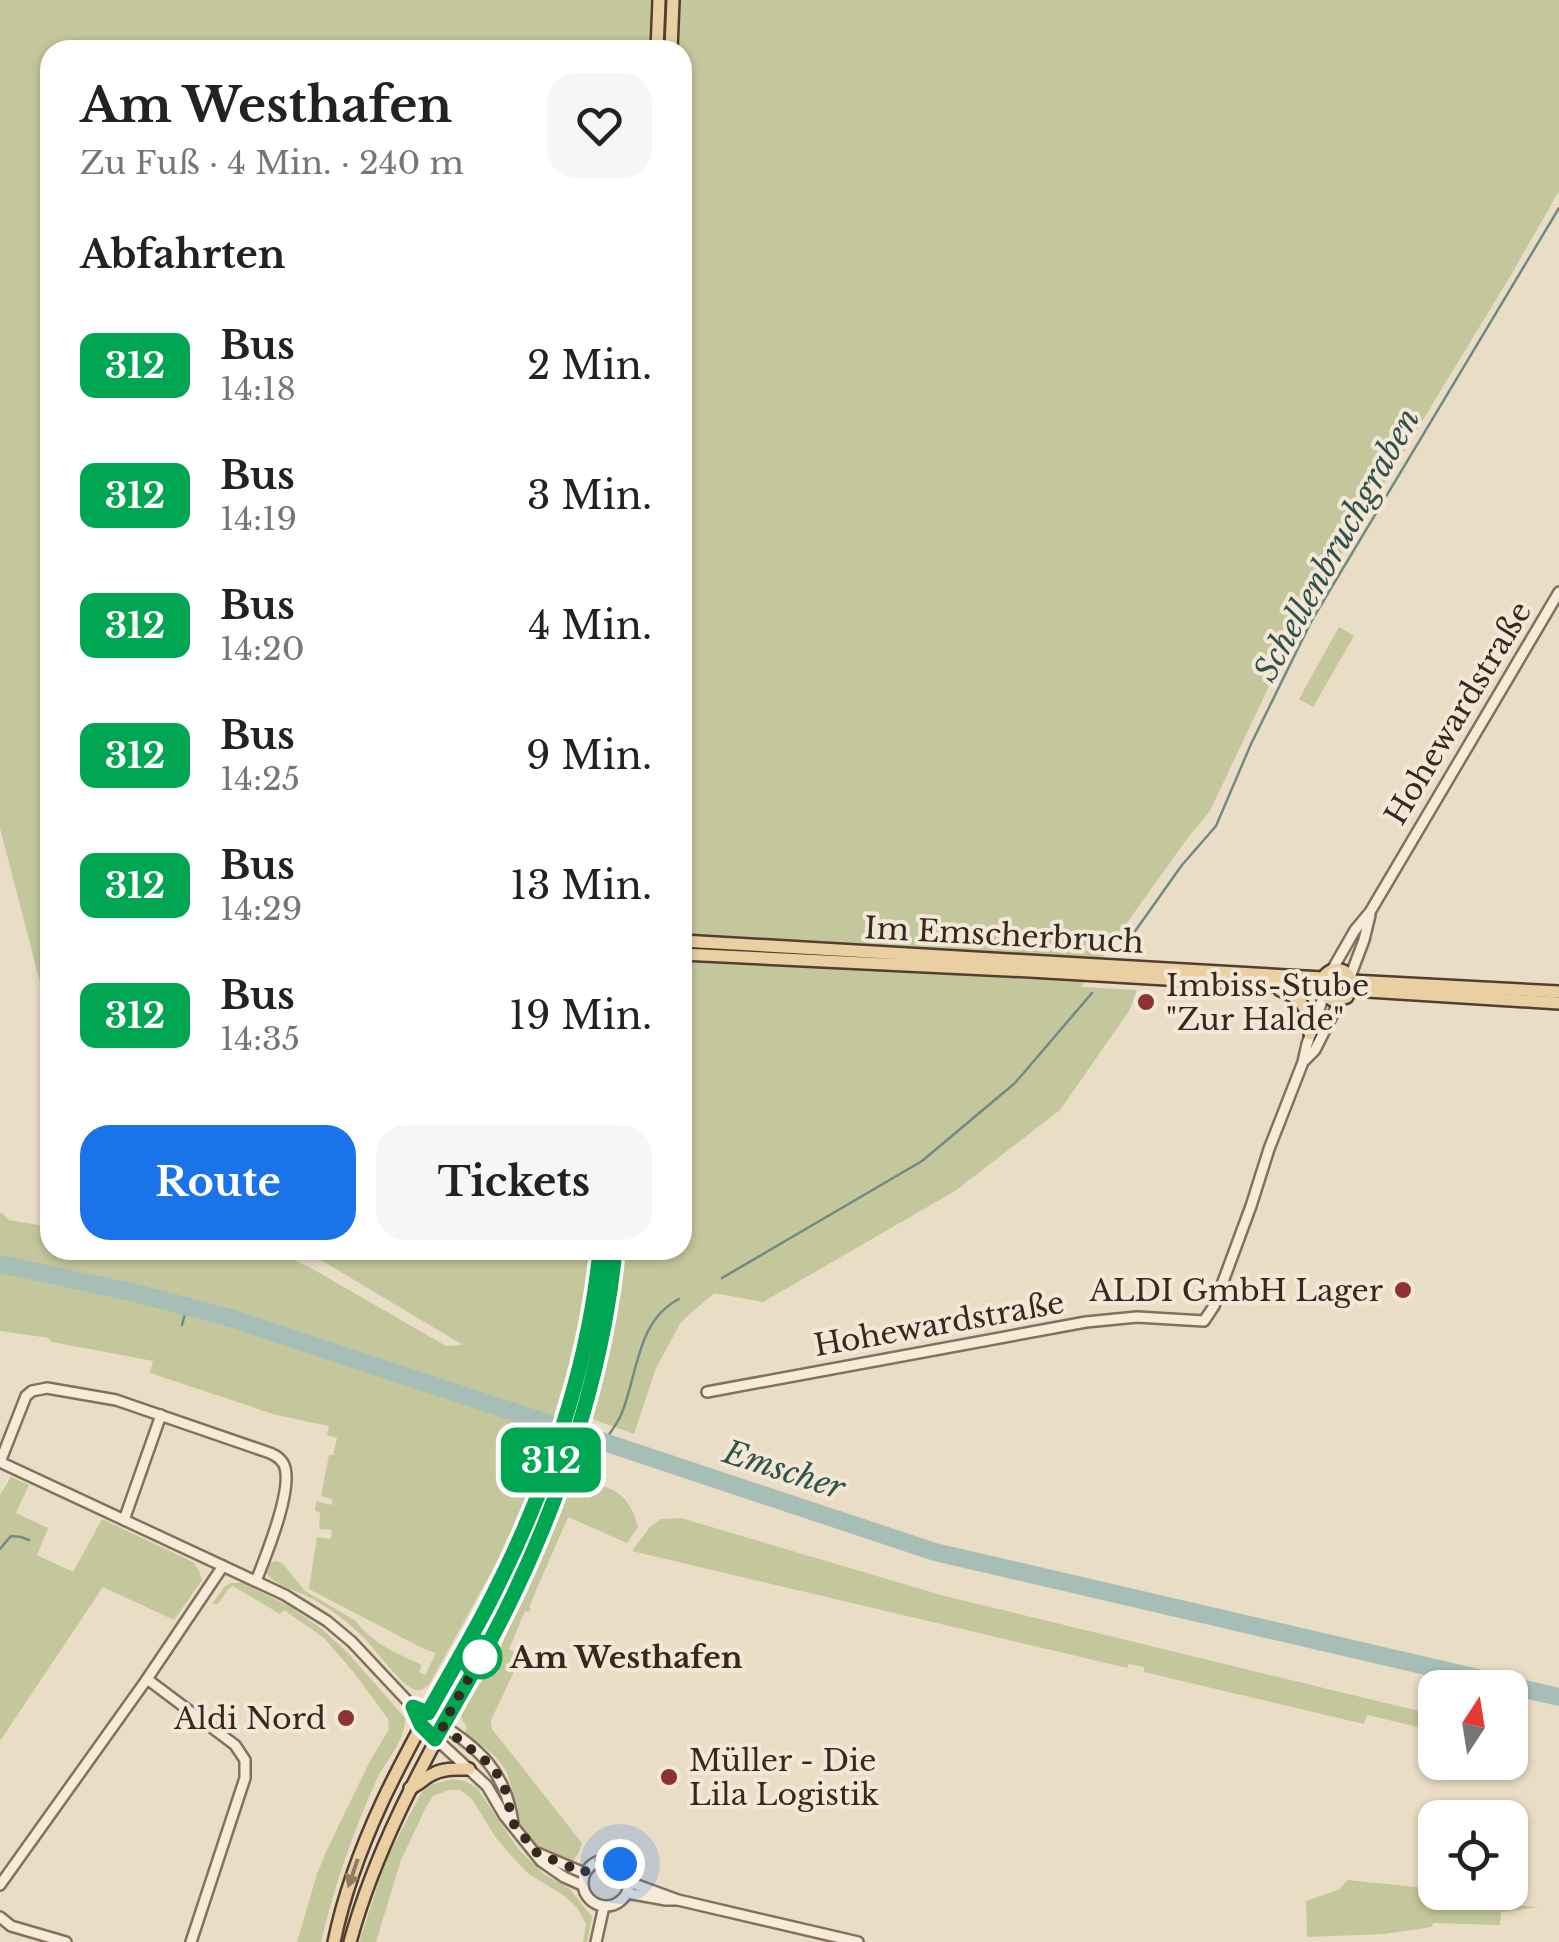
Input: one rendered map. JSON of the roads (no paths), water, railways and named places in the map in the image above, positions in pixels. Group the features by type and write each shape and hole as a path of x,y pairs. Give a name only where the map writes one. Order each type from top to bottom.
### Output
{"main road":[{"path":"657,40 659,0"},
{"path":"671,40 672,0"},
{"name":"Im Emscherbruch","path":"692,952 1325,983"},
{"name":"Im Emscherbruch","path":"692,952 1266,985 1325,983 1342,970 1351,983 1559,1004"},
{"name":"Im Emscherbruch","path":"1325,983 1329,999 1340,1000"},
{"path":"1340,1000 1347,997 1351,983"},
{"name":"Im Emscherbruch","path":"1351,983 1559,992"},
{"path":"1266,985 1294,995 1304,1004 1310,1017 1310,1034"},
{"path":"334,1942 367,1834 395,1774 499,1583 538,1498 567,1410 586,1334 598,1260"},
{"path":"350,1942 372,1875 410,1788 518,1586 570,1452 603,1329 613,1260"},
{"path":"410,1788 445,1770 469,1770"}],"street":[{"name":"Hohewardstraße","path":"707,1392 1086,1322 1137,1317 1204,1320 1214,1306 1252,1206 1269,1149 1303,1062 1325,983 1559,592"},
{"name":"Hohewardstraße","path":"1351,983 1370,912"},
{"name":"Hohewardstraße","path":"1303,1062 1315,1050 1340,1000"},
{"path":"256,1581 282,1507 287,1478 282,1462 270,1453 98,1396 38,1389 22,1402 0,1462 256,1581 328,1621 424,1719 435,1739 487,1786 504,1815 552,1870 582,1885"},
{"path":"124,1520 162,1415"},
{"path":"0,1884 223,1566"},
{"path":"147,1679 242,1752 247,1769 192,1942"},
{"path":"424,1719 442,1726 492,1766 504,1785 513,1823"},
{"path":"537,1853 584,1873"},
{"path":"599,1860 614,1861 625,1869 628,1888 617,1903 604,1906 589,1899 582,1885 584,1873 599,1860"},
{"path":"628,1888 858,1942"},
{"path":"596,1942 604,1906"},
{"path":"0,1917 10,1926 66,1942"}],"waterway":[{"name":"Schellenbruchgraben","path":"1121,951 1182,865 1216,826 1312,620 1559,208"},
{"name":"Schellenbruchgraben","path":"722,1278 922,1161 1015,1083 1092,993"},
{"name":"Emscher","path":"0,1264 231,1318 935,1552 1559,1697"},
{"name":"Schellenbruchgraben","path":"604,1442 621,1415 646,1335 654,1321 679,1299"},
{"path":"182,1325 187,1306"},
{"path":"0,1549 11,1536 29,1540"}],"place":[{"name":"Imbiss-Stube \"Zur Halde\"","path":"1146,1002"},
{"name":"ALDI GmbH Lager","path":"1403,1290"},
{"name":"Am Westhafen","path":"480,1657"},
{"name":"Aldi Nord","path":"346,1718"},
{"name":"Müller - Die Lila Logistik","path":"669,1777"}]}
